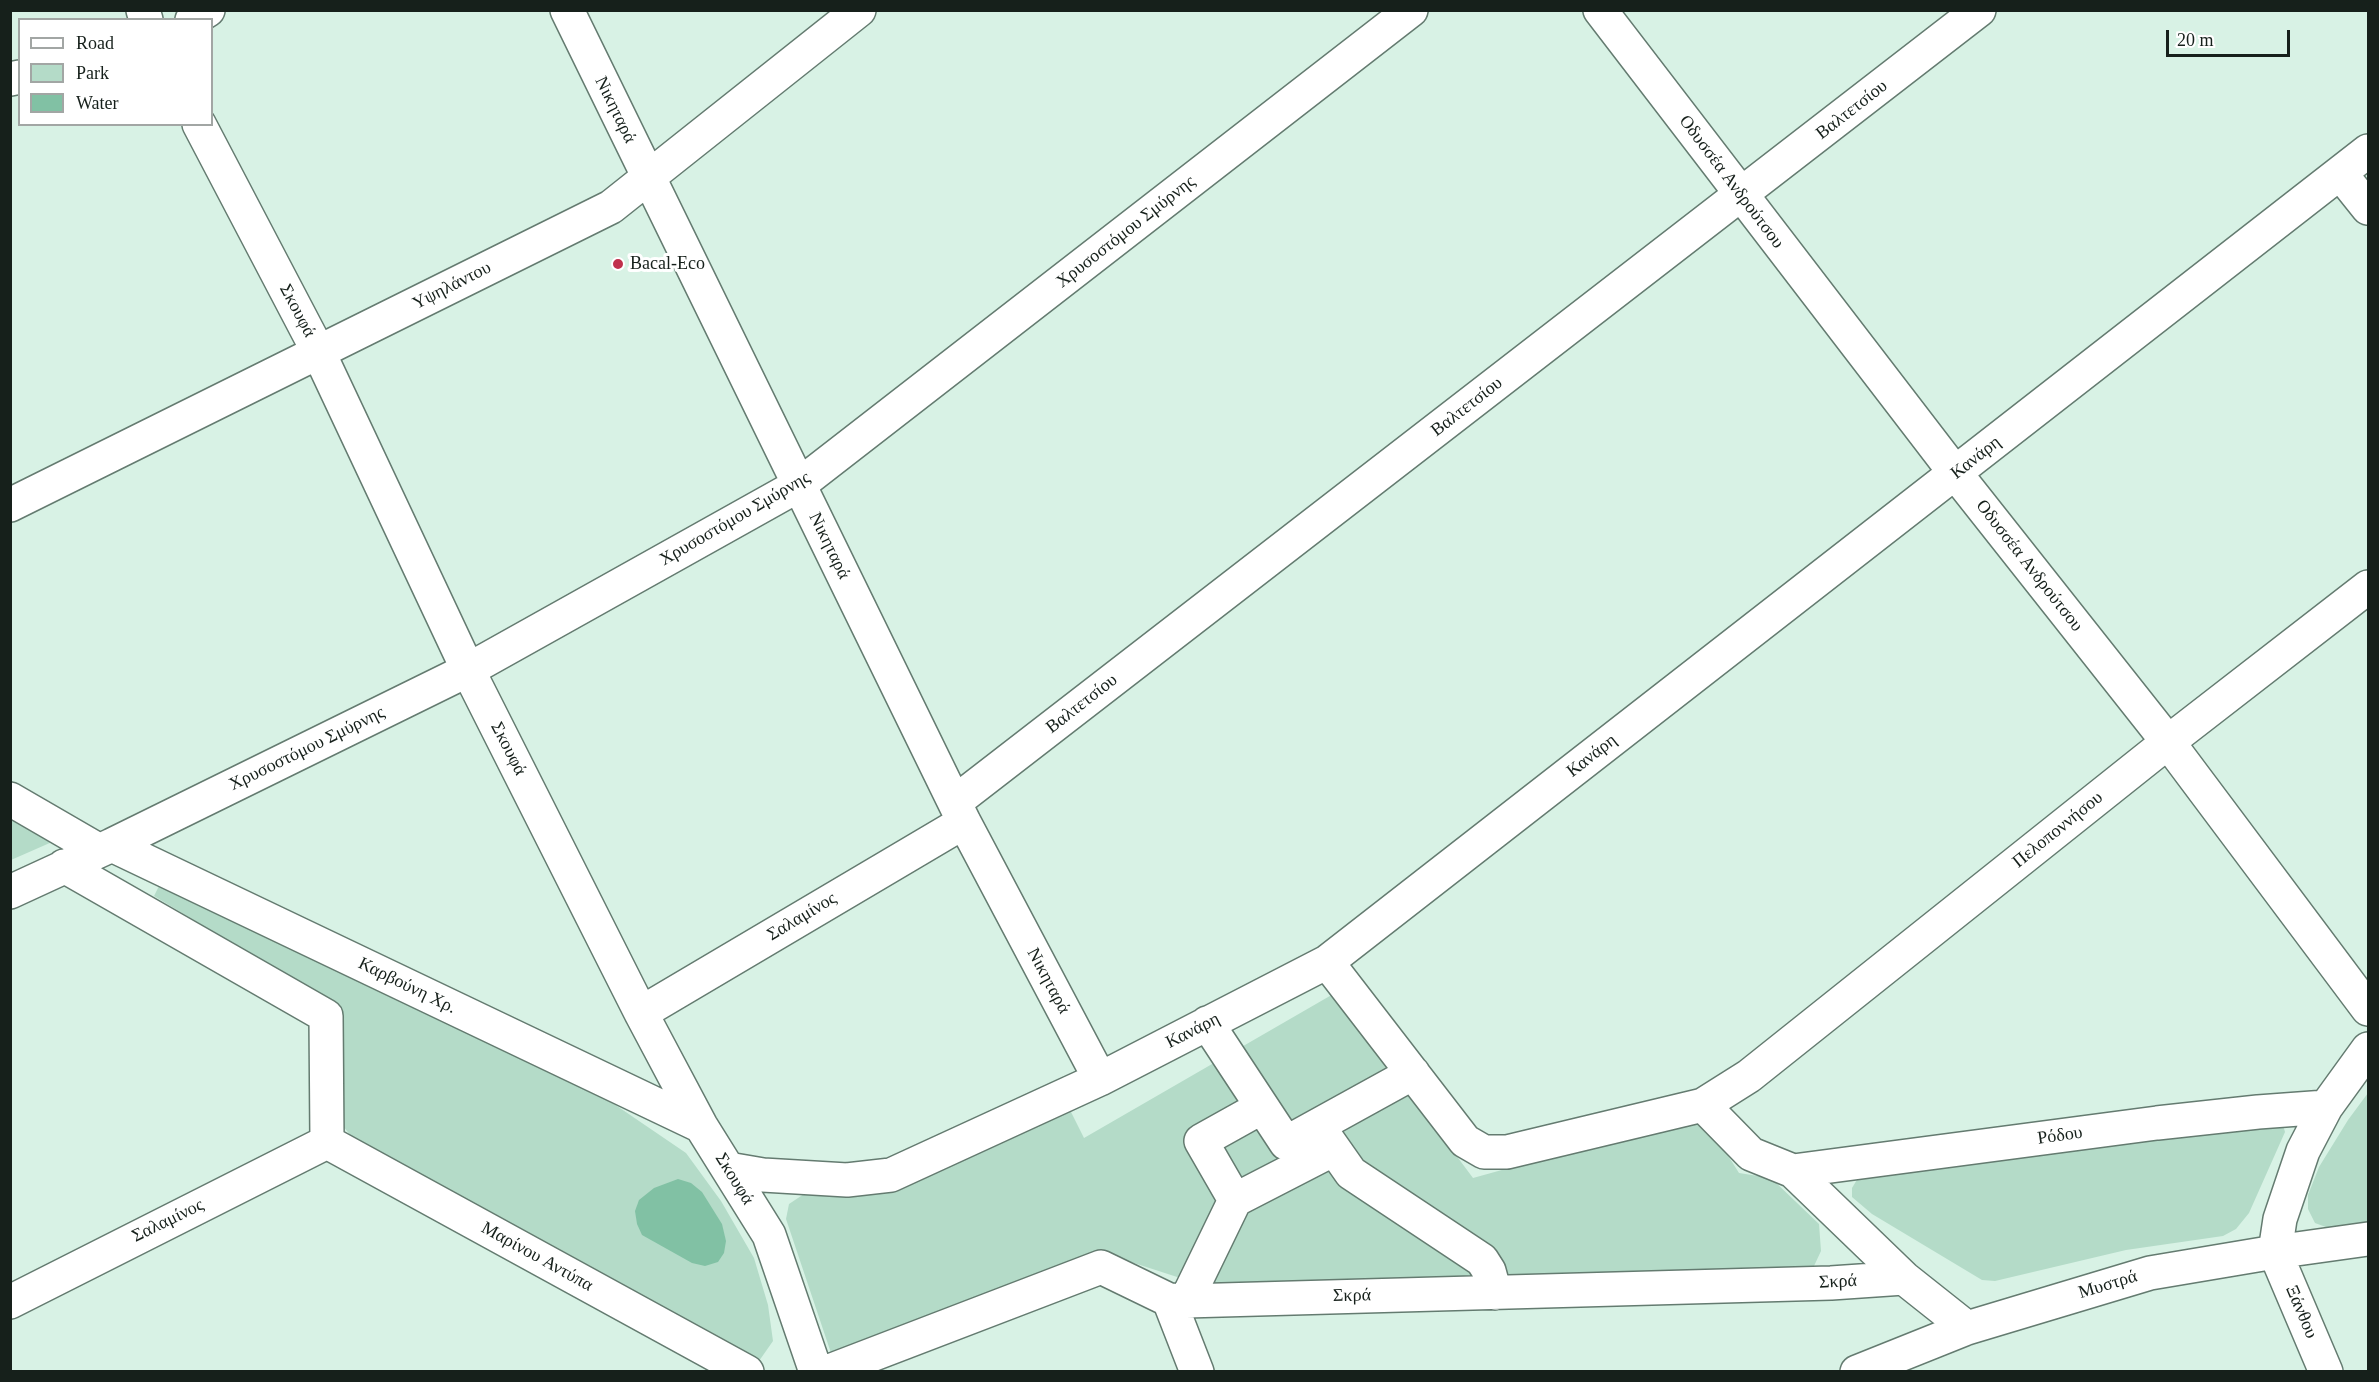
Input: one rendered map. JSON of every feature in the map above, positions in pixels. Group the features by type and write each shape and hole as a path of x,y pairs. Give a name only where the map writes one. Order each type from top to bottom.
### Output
{"street":[{"path":"195,18 208,10"},
{"name":"Νικηταρά","path":"567,10 959,812 1100,1079"},
{"name":"Υψηλάντου","path":"10,505 611,207 859,10"},
{"name":"Χρυσοστόμου Σμύρνης","path":"10,892 468,670 800,485 1411,10"},
{"name":"Οδυσσέα Ανδρούτσου","path":"1600,10 1956,474 2168,742 2368,1009"},
{"name":"Βαλτετσίου","path":"959,812 1979,10"},
{"name":"Σκουφά","path":"200,126 319,353 468,670 641,1012 701,1126 769,1235 816,1371"},
{"name":"Κανάρη","path":"728,1169 763,1175 848,1180 891,1175 1100,1079 1327,962 2368,151"},
{"path":"2340,173 2368,208"},
{"name":"Πελοποννήσου","path":"1327,962 1466,1141 1484,1152 1507,1152 1703,1105 1749,1076 2168,742 2368,586"},
{"name":"Καρβούνη Χρ.","path":"10,799 105,847 701,1126"},
{"name":"Σαλαμίνος","path":"641,1012 959,812"},
{"path":"64,866 326,1016 327,1142"},
{"path":"1207,1023 1286,1143 1326,1137"},
{"path":"2276,1251 2280,1219 2303,1151 2326,1107 2368,1049"},
{"path":"1197,1371 1177,1300 1235,1200 1413,1073"},
{"path":"1703,1105 1751,1154 1793,1171 1904,1278 1967,1328"},
{"path":"1235,1200 1201,1141 1262,1107"},
{"name":"Ρόδου","path":"1793,1171 2157,1123 2326,1107"},
{"path":"1326,1137 1351,1173 1482,1260 1489,1271 1495,1293"},
{"name":"Σαλαμίνος","path":"10,1302 327,1142"},
{"name":"Μαρίνου Αντύπα","path":"327,1142 747,1371"},
{"name":"Μυστρά","path":"1857,1371 1967,1328 2150,1272 2276,1251 2368,1239"},
{"name":"Ξάνθου","path":"2276,1251 2326,1371"},
{"name":"Σκρά","path":"827,1371 1101,1267 1177,1300 1831,1283 1904,1278"}],"green space":[{"path":"11,817 52,842 11,860"},
{"path":"160,884 614,1104 686,1153 721,1201 754,1258 768,1305 773,1341 759,1361 559,1258 364,1152 338,1120 338,1007 154,896"},
{"path":"1335,993 1473,1178 1592,1145 1705,1119 1739,1173 1771,1178 1819,1224 1821,1251 1814,1266 1499,1279 1208,1287 1100,1252 832,1356 786,1219 789,1204 804,1194 1066,1102 1084,1138"},
{"path":"2368,1093 2368,1227 2334,1230 2315,1223 2308,1209 2308,1195 2319,1167"},
{"path":"2242,1124 2283,1125 2285,1132 2249,1213 2236,1229 2223,1236 2126,1250 1995,1281 1982,1280 1872,1214 1852,1197 1852,1188 1858,1178"}],"water":[{"path":"678,1179 691,1183 702,1192 722,1224 726,1241 724,1253 718,1262 705,1266 692,1263 642,1235 635,1211 639,1200 654,1188"}],"place":[{"name":"Bacal-Eco","path":"618,264"}]}
